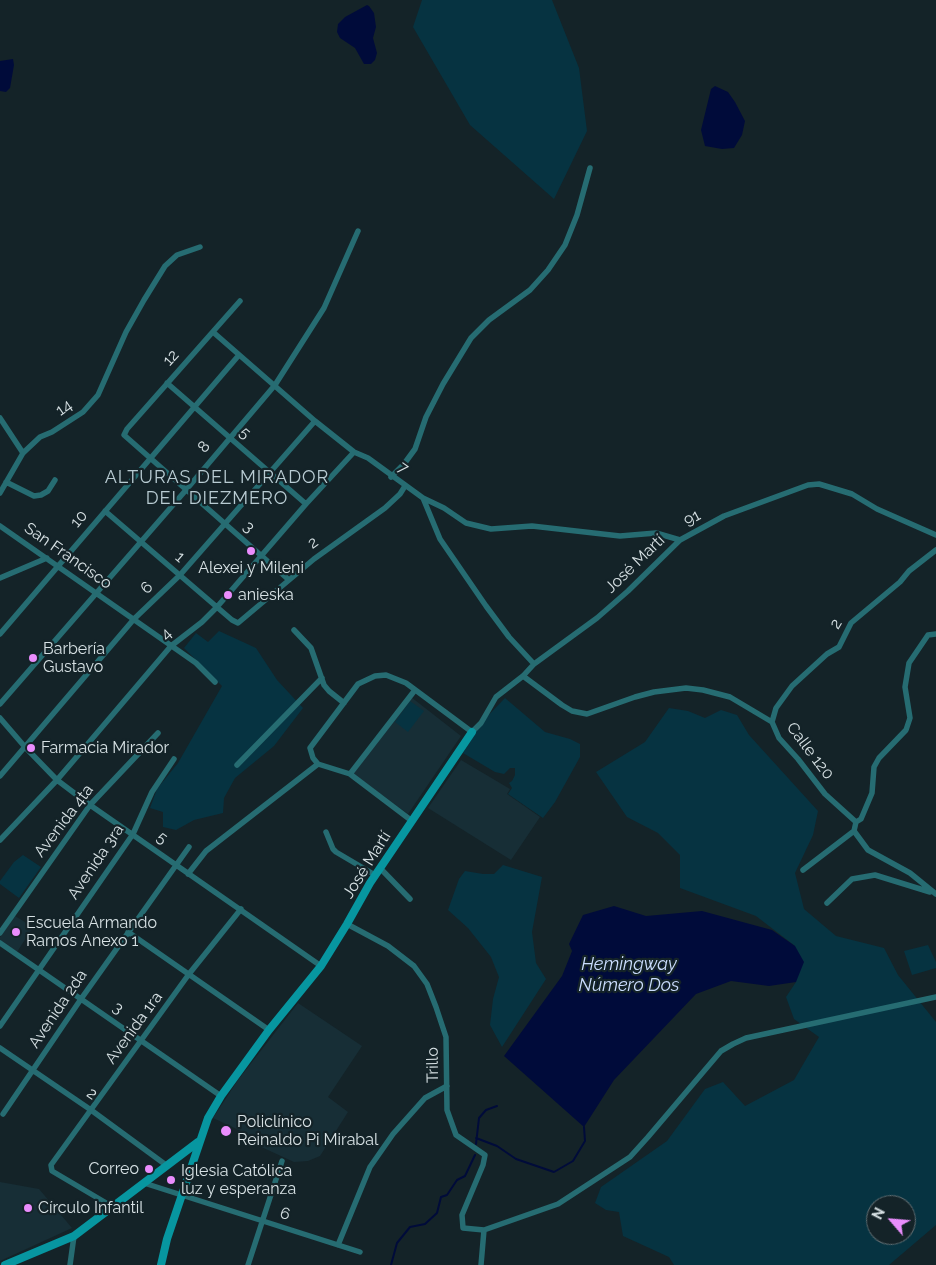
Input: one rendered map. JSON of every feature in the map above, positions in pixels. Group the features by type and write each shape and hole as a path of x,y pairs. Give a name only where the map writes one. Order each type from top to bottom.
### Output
{"street":[{"path":"391,477 415,449 426,417 443,384 471,338 489,320 530,290 548,270 565,245 577,215 590,168"},
{"name":"8","path":"0,704 275,385 324,308 358,231"},
{"name":"14","path":"0,493 23,452 40,437 52,432 83,412 98,395 126,332 166,266 177,256 200,246"},
{"name":"12","path":"124,435 127,429 240,301"},
{"name":"7","path":"213,332 314,421 354,452 368,458 391,477 423,498"},
{"name":"10","path":"0,634 239,355"},
{"name":"5","path":"167,384 306,504"},
{"path":"0,418 23,452"},
{"name":"6","path":"0,776 134,619 180,575 314,421"},
{"name":"3","path":"124,435 289,580"},
{"name":"4","path":"0,840 57,780 171,646 202,622 217,607 306,504 354,452"},
{"path":"6,482 34,496 48,491 55,480"},
{"name":"91","path":"423,498 444,508 466,523 491,530 532,526 620,536 656,533 680,540 724,516 808,485 819,484 852,494 877,509 936,535"},
{"name":"2","path":"238,623 314,559 385,508 406,486"},
{"path":"423,498 440,539 486,606 534,664"},
{"name":"1","path":"105,511 238,623"},
{"name":"San Francisco","path":"0,526 196,663 216,682"},
{"name":"José Martí","path":"161,1265 181,1195 208,1118 221,1096 269,1030 321,966 377,871 472,732 481,723 496,697 534,664 597,618 628,591 680,540"},
{"name":"2","path":"772,722 776,708 792,686 827,654 839,647 851,624 900,582 909,571 936,550"},
{"path":"0,578 47,558"},
{"path":"294,630 310,648 329,691 344,703"},
{"path":"803,870 854,831 856,822 863,816 872,793 874,767 879,758 906,730 910,718 905,686 909,664 928,636 936,634"},
{"path":"412,821 350,774 318,764 313,758 310,748 358,684 375,676 386,675 406,683 472,732"},
{"name":"Calle 120","path":"522,676 572,711 587,714 654,692 686,688 730,697 772,722 779,738 825,794 856,822"},
{"path":"237,765 322,678"},
{"path":"350,774 415,690"},
{"name":"5","path":"0,718 57,780 321,966"},
{"name":"Avenida 4ta","path":"0,933 90,805 158,733"},
{"name":"Avenida 3ra","path":"0,1026 133,834 152,792 174,759"},
{"path":"188,874 206,851 318,764"},
{"path":"854,831 868,850 910,873 935,893"},
{"path":"326,832 336,852 377,871 410,898"},
{"name":"Avenida 2da","path":"3,1114 81,999 189,847"},
{"path":"827,902 852,880 875,876 935,893"},
{"name":"Avenida 1ra","path":"114,1207 52,1171 51,1165 189,974 241,909"},
{"name":"Trillo","path":"347,924 388,946 414,966 427,984 446,1037 448,1110 456,1135 485,1155 483,1165 462,1214 463,1228 484,1230"},
{"path":"128,932 269,1030"},
{"name":"3","path":"0,943 221,1096"},
{"path":"481,1265 484,1230 558,1204 630,1157 722,1051 733,1044 746,1038 936,997"},
{"name":"2","path":"0,1048 91,1110 166,1165"},
{"path":"338,1245 370,1168 388,1140 425,1098 447,1086"},
{"path":"5,1265 74,1236 198,1142"},
{"path":"248,1265 282,1161"},
{"name":"6","path":"144,1183 360,1252"},
{"path":"72,1265 74,1236"}],"shaded area":[{"path":"422,0 552,0 579,68 587,131 554,199 470,125 413,27"},
{"path":"219,631 256,648 277,680 303,708 274,746 235,778 224,798 223,813 194,820 176,830 163,827 163,812 150,808 157,789 178,763 222,686 184,648 196,633 208,642"},
{"path":"411,697 461,736 408,814 353,774"},
{"path":"505,698 545,732 580,744 580,757 555,802 543,818 508,794 512,788 509,783 515,775 515,768 510,768 504,774 495,772 463,753 481,723"},
{"path":"410,701 424,711 408,732 395,722"},
{"path":"669,708 688,711 705,718 721,710 737,715 749,735 818,811 813,835 795,873 804,909 836,936 884,948 898,975 936,1022 936,1225 916,1242 916,1195 866,1195 866,1245 912,1245 889,1265 674,1265 669,1257 623,1236 619,1212 606,1210 595,1203 601,1187 667,1141 705,1089 723,1082 745,1106 794,1080 819,1037 794,1019 786,997 796,982 795,946 756,916 680,888 680,855 658,833 627,817 596,772 645,742"},
{"path":"461,760 510,789 507,794 540,817 511,860 428,808"},
{"path":"23,855 41,867 19,898 0,884 0,881 14,862"},
{"path":"503,865 542,877 532,932 536,963 546,979 502,1047 490,1025 493,999 499,977 491,957 468,928 448,910 459,879 465,871 494,874"},
{"name":"Escuela Armando Ramos Anexo 1","path":"15,916 33,927 17,952 0,941 0,937"},
{"path":"928,945 936,962 936,968 912,975 904,951"},
{"path":"298,1003 362,1046 328,1097 348,1112 320,1156 308,1161 294,1162 244,1139 245,1133 213,1118 238,1080"},
{"name":"Círculo Infantil","path":"0,1182 39,1189 72,1228 0,1261"}],"water":[{"path":"367,5 374,13 376,27 373,38 377,53 375,60 371,64 364,64 355,48 340,38 337,32 338,24 345,17"},
{"path":"13,59 14,65 10,88 6,92 0,91 0,61"},
{"path":"715,86 728,92 745,121 742,135 734,148 722,149 705,146 701,130 711,89"},
{"name":"Hemingway Número Dos","path":"614,906 646,916 702,911 772,930 795,946 804,962 796,982 769,986 731,981 696,994 614,1080 584,1127 504,1056 562,976 572,951 569,944 583,915"}],"waterway":[{"path":"476,1144 479,1118 486,1110 497,1106"},
{"path":"476,1138 497,1146 516,1159 554,1172 573,1161 585,1141 584,1127"},
{"path":"391,1265 397,1243 410,1227 425,1224 437,1213 441,1197 447,1195 457,1180 465,1176 475,1155"}],"place":[{"name":"Alexei y Mileni","path":"251,551"},
{"name":"anieska","path":"228,595"},
{"name":"Barbería Gustavo","path":"33,658"},
{"name":"Farmacia Mirador","path":"31,748"},
{"name":"Escuela Armando Ramos Anexo 1","path":"16,932"},
{"name":"Policlínico Reinaldo Pi Mirabal","path":"226,1131"},
{"name":"Correo","path":"149,1169"},
{"name":"Iglesia Católica luz y esperanza","path":"171,1180"},
{"name":"Círculo Infantil","path":"28,1208"}],"district":[{"name":"ALTURAS DEL MIRADOR DEL DIEZMERO","path":"217,488"}]}
